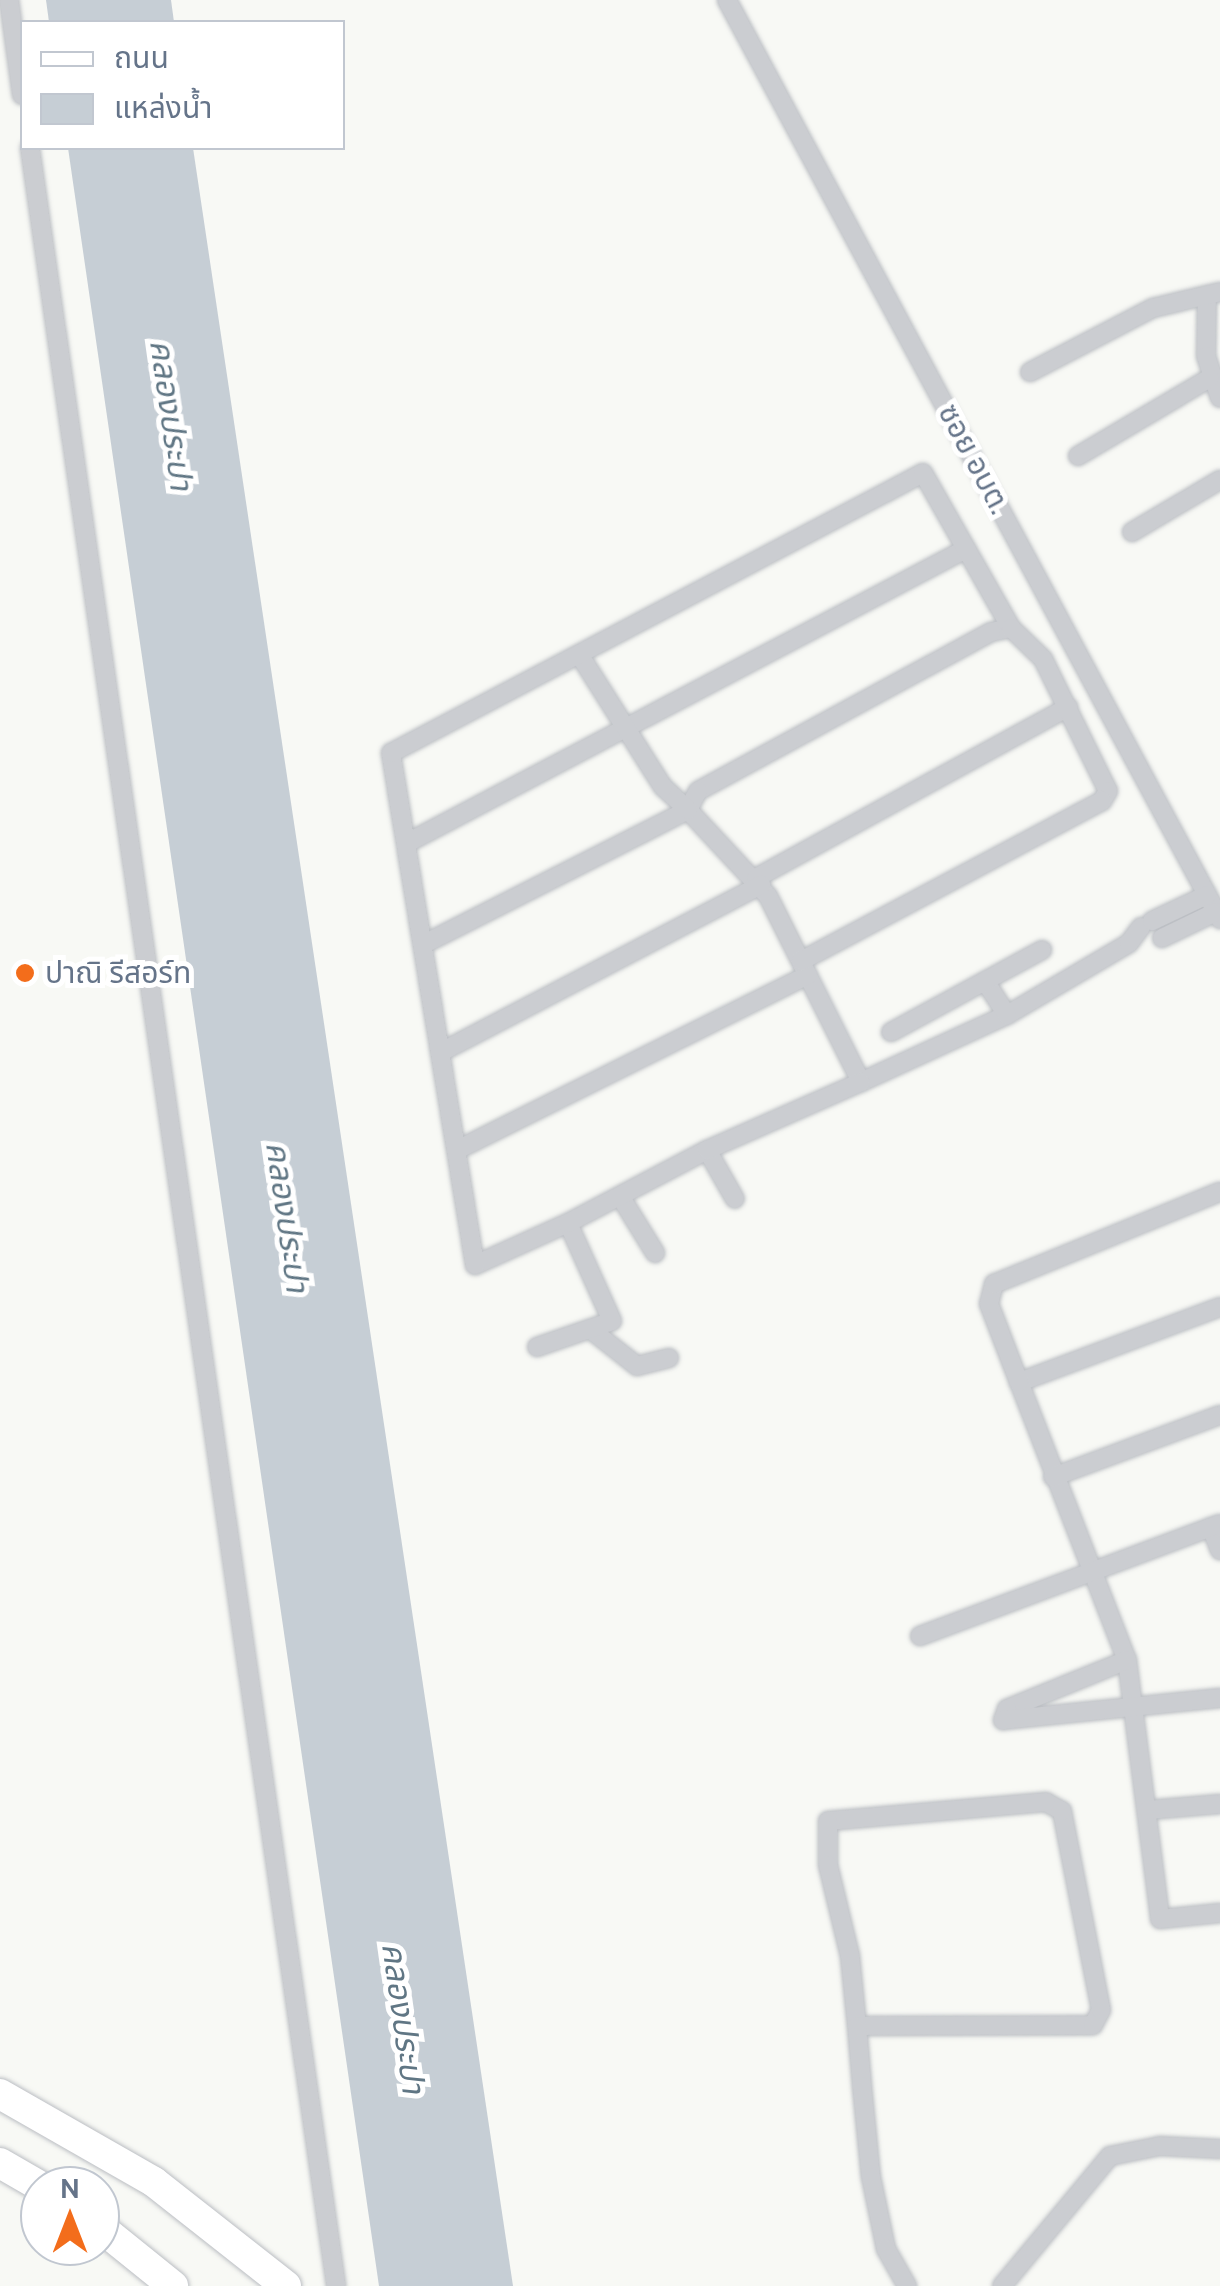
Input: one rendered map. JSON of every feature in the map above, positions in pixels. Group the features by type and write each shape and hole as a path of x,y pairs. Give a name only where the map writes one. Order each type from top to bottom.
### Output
{"main road":[{"path":"0,2094 154,2182 286,2286"},
{"path":"120,2243 173,2286"}],"street":[{"path":"9,0 20,80"},
{"name":"ซอย อบต.","path":"728,0 1214,909"},
{"path":"30,150 187,1281 336,2286"},
{"path":"1030,372 1154,308 1214,294 1210,378 1220,398"},
{"path":"1078,456 1210,378"},
{"path":"459,1149 804,968 1102,800 1108,790 1104,776 1043,659 1011,628 923,473 391,753 476,1266 707,1150 1007,1015 1146,934 1214,909"},
{"path":"1132,532 1220,480"},
{"path":"406,843 966,549"},
{"path":"424,944 688,810 698,792 991,632 1011,628"},
{"path":"579,654 663,787 759,881 860,1082"},
{"path":"443,1051 759,881 1068,706"},
{"path":"891,1032 1042,950"},
{"path":"985,981 1007,1015"},
{"path":"707,1150 735,1199"},
{"path":"1220,1192 994,1284 989,1304 1127,1660 1136,1706 1160,1919 1220,1913"},
{"path":"620,1196 655,1254"},
{"path":"537,1348 612,1321 568,1223"},
{"path":"1018,1382 1220,1307"},
{"path":"590,1329 637,1366 669,1358"},
{"path":"1053,1477 1220,1415"},
{"path":"920,1636 1216,1526 1220,1550"},
{"path":"1127,1660 1007,1709 1003,1720 1220,1698"},
{"path":"857,2026 1093,2024 1101,2010 1062,1811 1046,1802 828,1821 828,1865 850,1956 871,2177 886,2249 907,2286"},
{"path":"1148,1810 1220,1804"},
{"path":"1002,2286 1110,2156 1160,2146 1220,2149"}],"water":[{"path":"46,0 171,0 174,20 49,20"},
{"name":"คลองประปา","path":"68,150 193,150 513,2286 379,2286"}],"place":[{"name":"ปาณิ รีสอร์ท","path":"25,973"}]}
